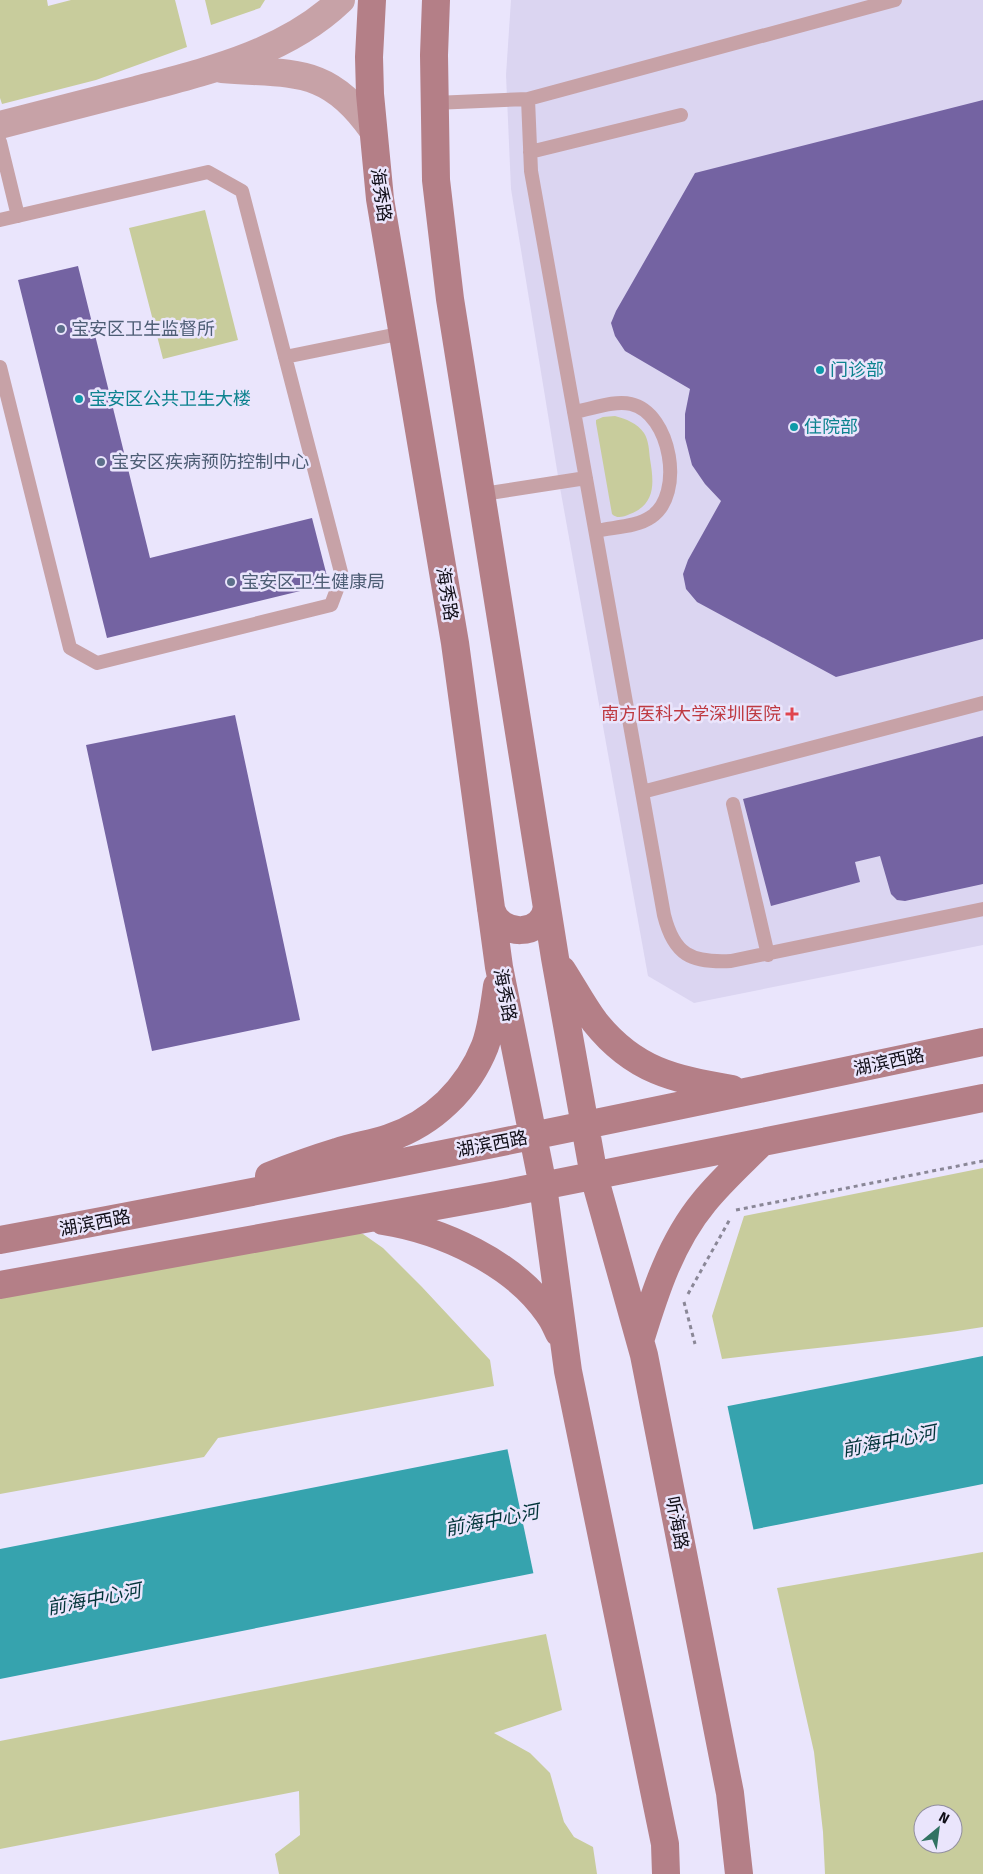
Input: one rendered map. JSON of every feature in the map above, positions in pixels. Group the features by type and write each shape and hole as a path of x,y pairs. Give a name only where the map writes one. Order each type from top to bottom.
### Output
{"main road":[{"name":"海秀路","path":"372,0 369,57 372,129 380,199 455,643 499,967 543,1186"},
{"path":"436,0 434,103 436,180 449,289 483,494 546,907 594,1176"},
{"path":"491,909 494,918 501,925 519,931 536,925 546,913 546,907"},
{"path":"555,958 594,1021 617,1046 640,1064 666,1075 746,1092"},
{"path":"190,1205 314,1159 389,1138 423,1122 455,1095 475,1066 485,1045 491,1021 499,967"},
{"name":"湖滨西路","path":"0,1240 190,1205 585,1126 983,1042"},
{"path":"0,1285 543,1186 983,1098"},
{"path":"642,1348 657,1288 667,1262 682,1234 703,1202 760,1144"},
{"name":"听海路","path":"594,1176 642,1348 730,1793 739,1874"},
{"path":"543,1186 568,1371 665,1844 666,1874"},
{"path":"369,1218 403,1224 437,1235 470,1249 499,1266 527,1289 548,1313 564,1344"}],"street":[{"path":"0,125 218,68 267,48 312,25 341,0"},
{"path":"218,68 291,74 318,80 348,98 360,110 372,129"}],"lane":[{"path":"434,103 528,100 895,0"},
{"path":"528,100 531,171 668,931 676,945 687,955 700,960 731,962 983,909"},
{"path":"530,152 681,115"},
{"path":"0,142 18,216"},
{"path":"0,220 208,172 242,191 342,576 331,605 97,663 70,648 0,367"},
{"path":"285,357 402,333"},
{"path":"574,412 618,403 631,404 640,408 656,420 661,429 668,460 670,485 667,497 651,518 641,522 596,531"},
{"path":"483,494 586,478"},
{"path":"642,792 983,703"},
{"path":"733,804 768,955"}],"path":[{"path":"695,1344 684,1302 735,1210 983,1161"}],"shaded area":[{"name":"南方医科大学深圳医院","path":"511,0 983,0 983,945 694,1003 648,976 559,482 511,189 506,75"}],"green space":[{"path":"0,0 47,0 48,6 71,0 175,0 187,47 96,80 2,104 0,98"},
{"path":"205,0 265,0 260,8 211,25"},
{"path":"205,210 238,340 163,359 129,228"},
{"path":"615,416 631,422 644,433 649,446 652,476 651,492 645,505 620,517 612,514 596,423 596,420 603,417"},
{"path":"983,1168 983,1327 722,1359 712,1316 744,1216"},
{"path":"346,1232 363,1234 383,1248 422,1287 490,1360 494,1386 218,1438 204,1457 0,1494 0,1294"},
{"path":"983,1552 983,1874 825,1874 823,1832 814,1752 777,1588"},
{"path":"546,1634 562,1710 494,1733 530,1753 550,1773 564,1822 574,1837 593,1847 597,1874 279,1874 275,1854 300,1835 299,1791 0,1849 0,1741"}],"water":[{"name":"前海中心河","path":"983,1356 983,1484 0,1679 0,1549"}],"pier":[{"path":"727,1404 754,1532 534,1576 507,1447"}],"building":[{"name":"门诊部","path":"983,100 983,639 836,677 697,602 686,589 683,574 688,560 721,501 705,484 692,465 685,438 685,414 690,389 625,351 615,336 611,323 616,311 695,173"},
{"name":"宝安区公共卫生大楼","path":"78,266 150,558 312,518 329,584 107,638 18,280"},
{"path":"235,715 300,1020 152,1051 86,745"},
{"path":"983,736 983,884 905,901 897,900 891,894 880,856 855,862 860,882 771,906 743,799"}],"place":[{"name":"宝安区卫生监督所","path":"61,329"},
{"name":"门诊部","path":"820,370"},
{"name":"宝安区公共卫生大楼","path":"79,399"},
{"name":"住院部","path":"794,427"},
{"name":"宝安区疾病预防控制中心","path":"101,462"},
{"name":"宝安区卫生健康局","path":"231,582"},
{"name":"南方医科大学深圳医院","path":"792,714"}]}
